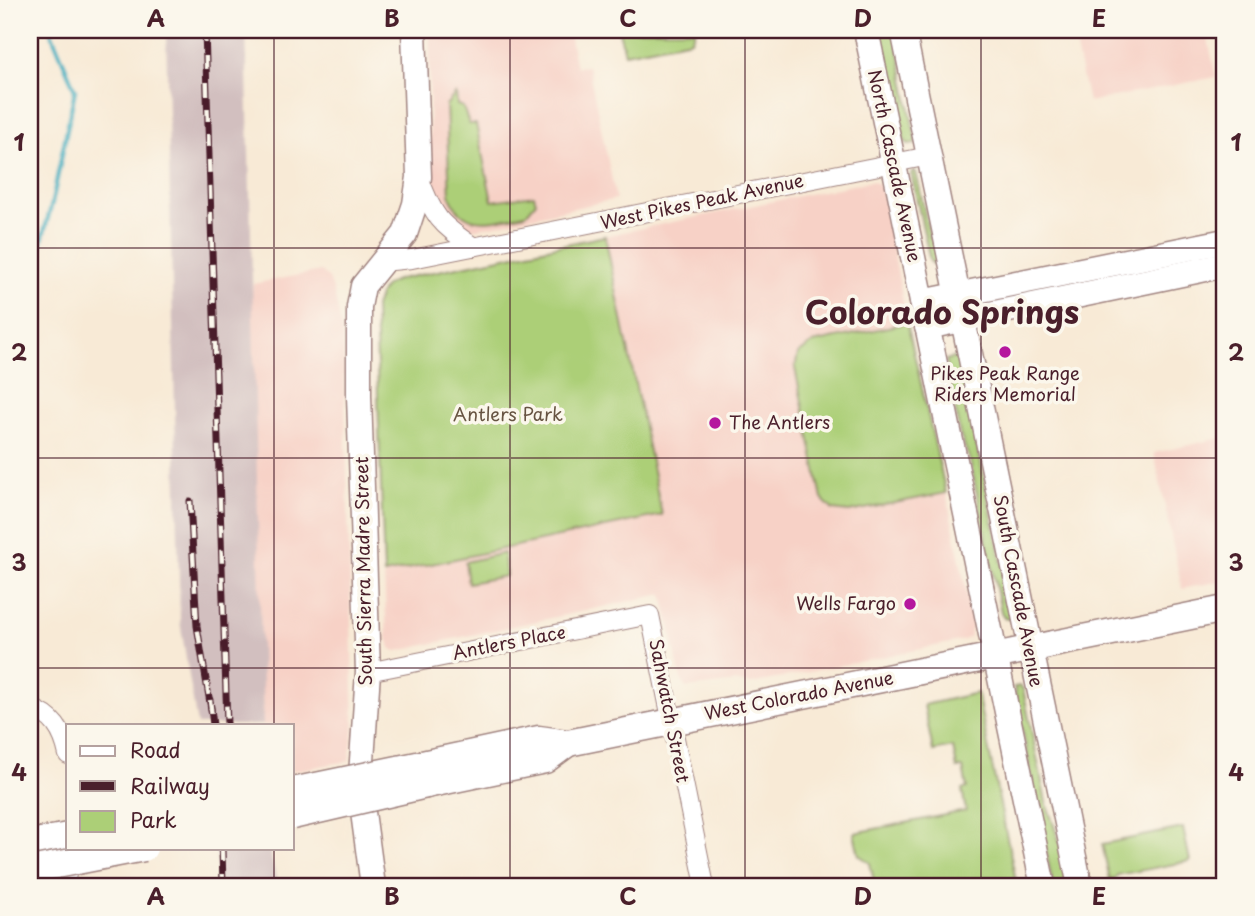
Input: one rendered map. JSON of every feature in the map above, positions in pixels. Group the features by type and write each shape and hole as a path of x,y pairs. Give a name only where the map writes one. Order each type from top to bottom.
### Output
{"main road":[{"name":"South Sierra Madre Street","path":"373,886 360,790 368,672 359,395 359,307 363,286 405,234 415,204 419,177 414,30"},
{"name":"North Cascade Avenue","path":"866,30 922,302"},
{"name":"North Cascade Avenue","path":"903,30 957,295"},
{"path":"927,327 962,320 1056,287 1225,241"},
{"path":"922,302 957,295 1056,287 1225,265"},
{"name":"South Cascade Avenue","path":"957,295 1080,886"},
{"name":"South Cascade Avenue","path":"922,302 1043,886"},
{"name":"West Colorado Avenue","path":"294,815 539,738 568,743 1225,609"},
{"name":"West Colorado Avenue","path":"294,791 424,774"},
{"path":"30,844 66,836"},
{"path":"30,870 134,850"}],"street":[{"name":"West Pikes Peak Avenue","path":"382,262 474,247 929,156"},
{"path":"419,177 434,214 442,224 474,247"},
{"name":"Antlers Place","path":"368,672 650,615"},
{"name":"Sahwatch Street","path":"650,615 705,886"},
{"path":"30,708 49,716 66,745"},
{"path":"65,886 71,850"}],"shaded area":[{"path":"166,30 246,30 263,724 197,724 180,621"},
{"path":"430,30 568,30 576,67 588,66 616,199 490,226 470,229 456,227 432,199 429,177"},
{"path":"1072,30 1206,30 1216,77 1088,102"},
{"path":"872,181 882,189 907,323 813,343 798,354 795,368 805,421 822,498 840,512 946,493 973,624 969,637 751,684 737,682 686,688 681,679 663,594 397,651 392,649 387,639 384,574 662,515 605,236"},
{"path":"321,271 329,279 334,292 343,337 354,726 349,761 294,771 294,724 263,724 250,315 253,284"},
{"path":"1225,437 1225,580 1182,589 1154,453"},
{"path":"216,850 269,850 278,886 217,886"}],"green space":[{"path":"616,30 695,30 691,40 625,53"},
{"path":"874,30 895,30 916,143 908,144 904,140"},
{"path":"456,93 457,105 463,107 469,124 476,124 492,201 534,195 536,202 526,214 482,221 464,215 456,208 450,196 446,105"},
{"path":"916,172 930,237 942,259 939,263 933,264 930,261 911,173"},
{"name":"Antlers Park","path":"605,236 662,515 384,574 375,307 381,292 390,283 400,279"},
{"path":"907,323 946,493 849,512 833,510 822,499 795,368 798,354 813,343"},
{"path":"959,359 1013,616 1009,619 1004,618 1001,612 970,460 960,435 946,360"},
{"path":"504,553 506,576 468,583 465,562"},
{"path":"1020,686 1023,689 1046,802 1072,886 1053,886 1014,687"},
{"path":"977,693 1017,886 875,886 870,863 859,855 854,833 966,811 962,790 967,788 963,768 957,768 953,747 933,751 924,705"},
{"path":"1183,828 1190,861 1117,875 1110,880 1102,844"}],"waterway":[{"path":"30,284 52,203 75,90 50,30"}],"railway":[{"path":"205,30 227,724"},
{"path":"190,501 197,626 211,709"},
{"path":"210,700 213,724"},
{"path":"222,850 223,886"}],"place":[{"name":"Pikes Peak Range Riders Memorial","path":"1005,352"},
{"name":"The Antlers","path":"715,423"},
{"name":"Wells Fargo","path":"910,604"}],"district":[{"name":"Colorado Springs","path":"942,313"}]}
